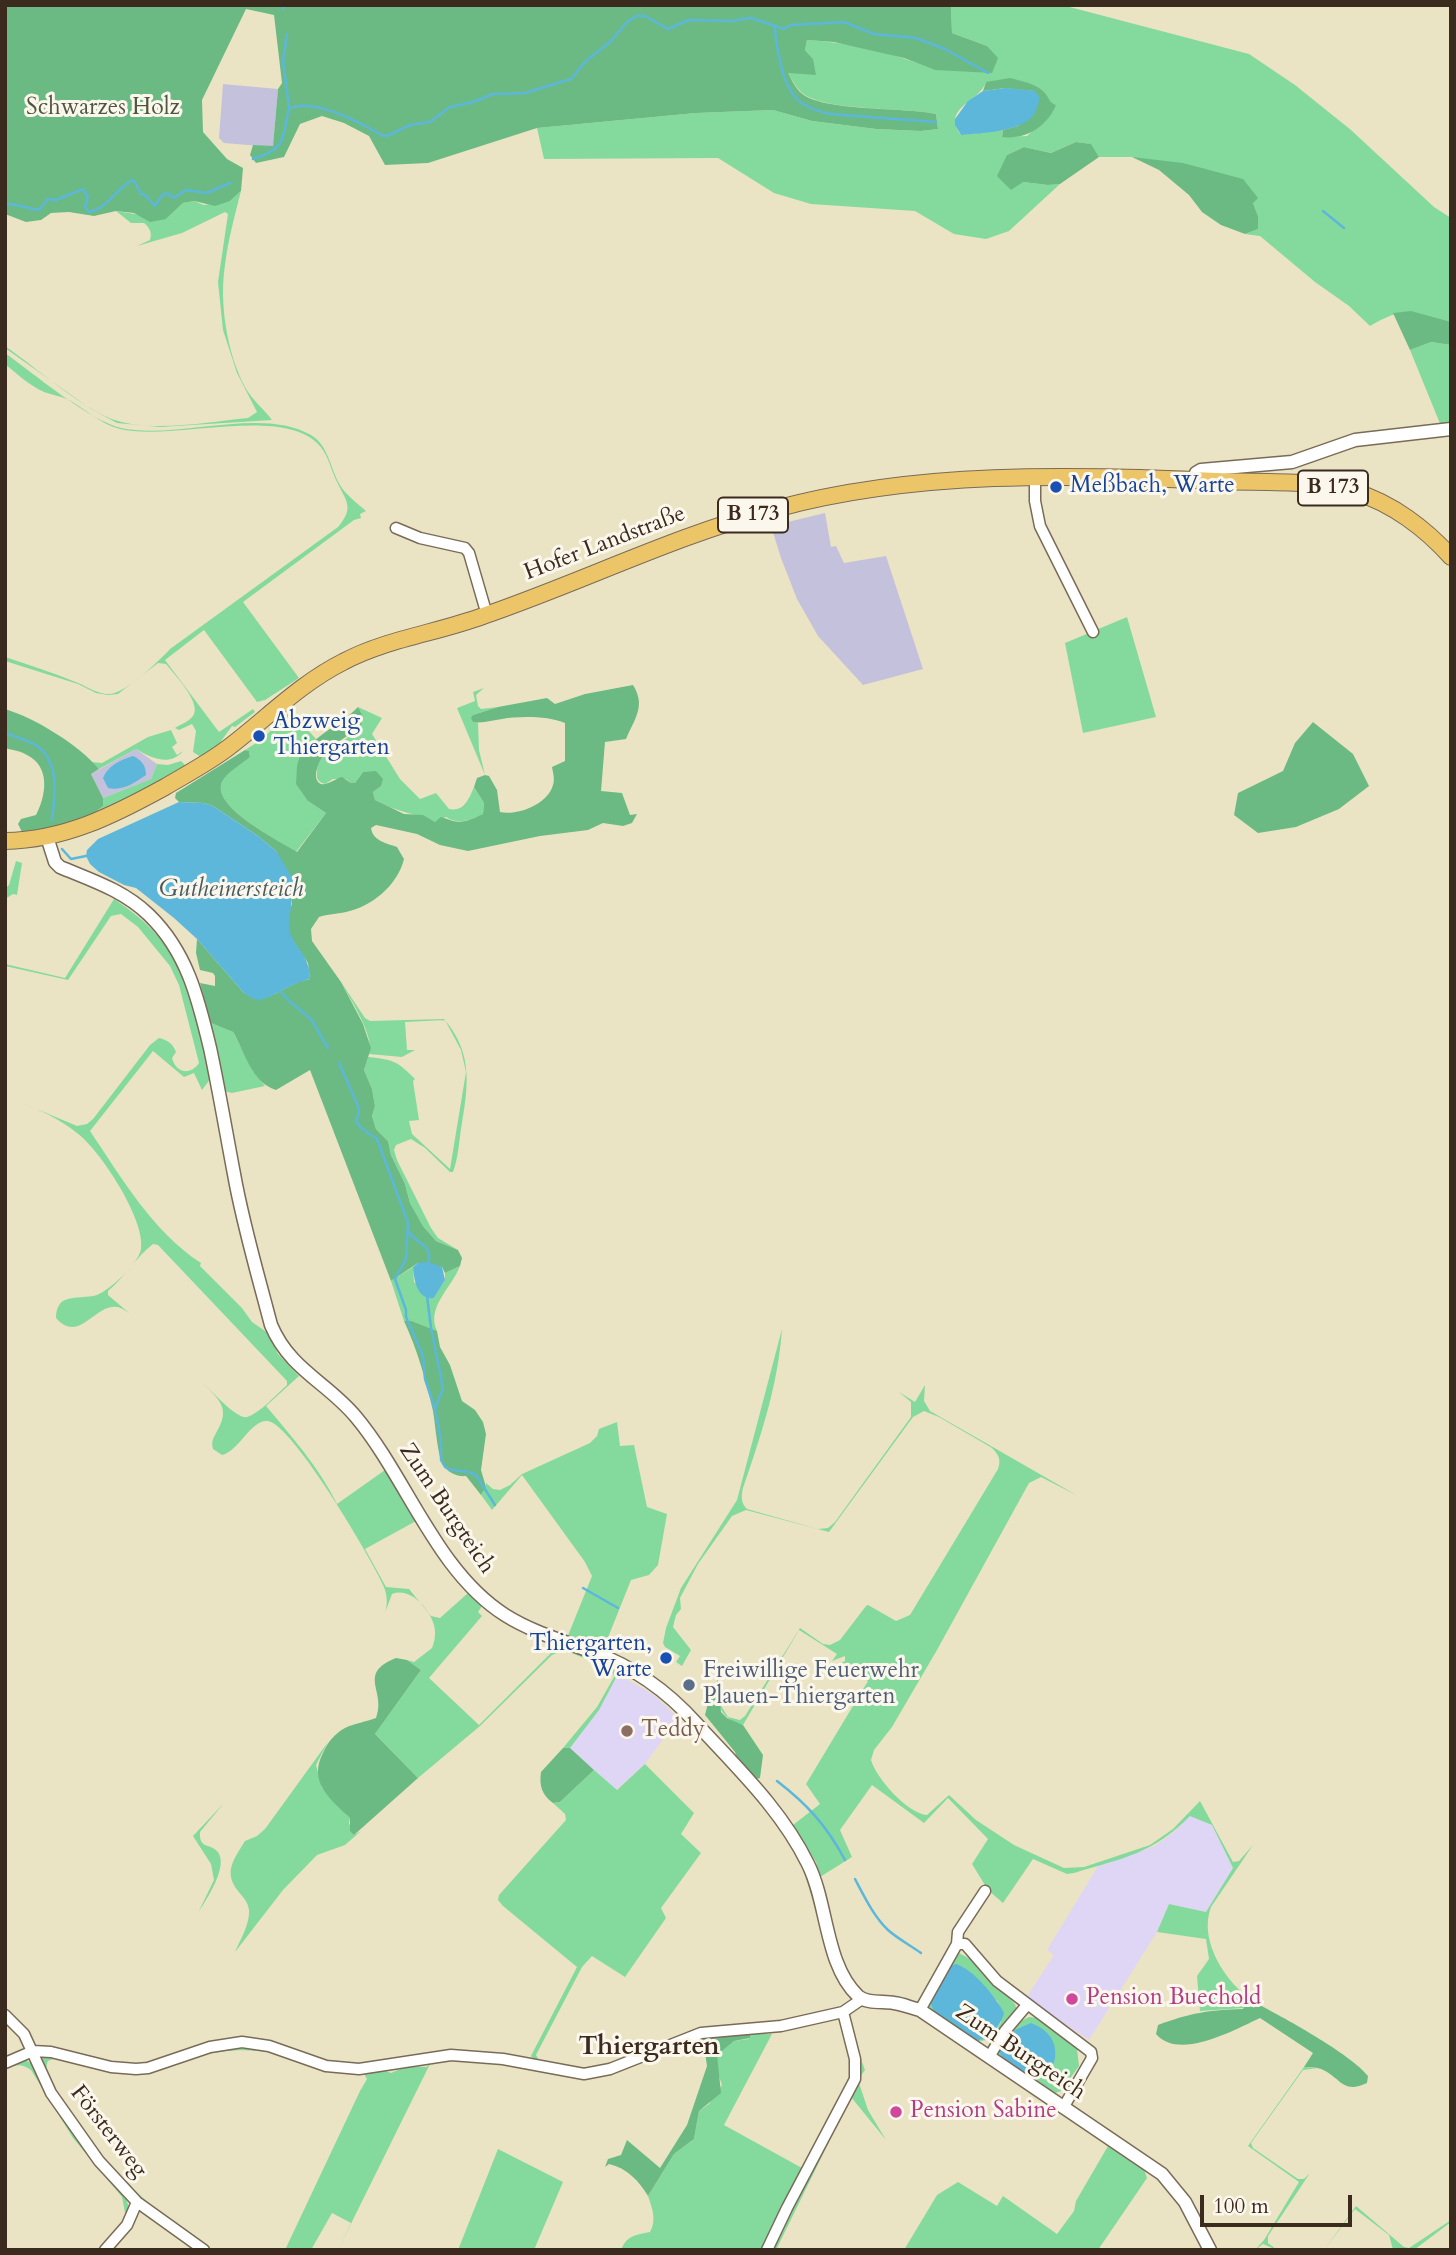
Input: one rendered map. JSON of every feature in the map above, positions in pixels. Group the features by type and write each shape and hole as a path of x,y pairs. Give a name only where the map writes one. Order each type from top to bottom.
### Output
{"main road":[{"name":"Hofer Landstraße","path":"5,841 47,837 109,817 198,768 306,686 341,663 364,652 487,615 661,546 775,509 857,490 939,481 1035,478 1283,482 1326,486 1356,492 1398,513 1432,537 1451,557"}],"street":[{"path":"1194,480 1196,473 1201,470 1292,462 1355,440 1451,429"},
{"path":"1035,478 1035,501 1040,526 1093,632"},
{"path":"396,528 421,538 466,548 487,615"},
{"name":"Hofer Landstraße","path":"1432,537 1451,544"},
{"name":"Zum Burgteich","path":"47,837 55,862 60,867 116,891 150,915 168,936 189,972 196,990 220,1097 243,1217 271,1325 284,1352 356,1417 451,1562 492,1606 507,1616 538,1632 637,1672 679,1704 763,1795 785,1823 810,1866 819,1889 832,1945 842,1972 851,1989 862,2000 894,2003 919,2010 1162,2174 1185,2202 1210,2250"},
{"path":"919,2010 957,1944 958,1932 985,1891"},
{"path":"957,1944 965,1944 998,1981 1091,2052 1093,2058 1063,2108"},
{"path":"5,2063 33,2051 51,2052 111,2067 148,2068 210,2048 242,2042 269,2046 326,2066 359,2069 451,2055 503,2059 584,2074 619,2066 701,2033 781,2026 843,2012 862,2000"},
{"path":"989,2057 1005,2031 1027,2005"},
{"path":"767,2250 855,2079 855,2059 843,2012"},
{"name":"Försterweg","path":"5,2015 24,2034 51,2093 99,2161 137,2202 204,2250"},
{"path":"105,2250 127,2225 137,2202"}],"shaded area":[{"path":"223,84 278,89 273,147 224,143 219,138"},
{"path":"825,513 831,547 836,546 844,563 886,556 923,669 863,685 818,636 797,599 771,526"},
{"path":"136,749 157,764 151,779 103,798 91,774"},
{"name":"Teddy","path":"618,1674 654,1695 675,1715 674,1724 645,1764 616,1790 570,1748 598,1710"},
{"path":"1190,1815 1212,1825 1233,1868 1206,1912 1169,1904 1157,1932 1089,2040 1026,1998 1054,1955 1047,1950 1098,1866 1155,1846"}],"green space":[{"name":"Schwarzes Holz","path":"5,5 951,5 952,33 987,46 998,58 992,73 935,70 904,58 834,42 807,40 805,50 813,59 816,75 788,73 798,90 810,98 844,106 936,114 938,129 876,129 812,121 773,110 696,113 537,128 428,163 385,165 369,136 344,123 322,116 300,124 284,157 256,163 250,155 253,145 273,146 278,89 282,83 274,15 246,9 202,100 203,132 227,159 243,168 241,191 230,201 215,206 194,201 183,203 166,219 150,222 134,213 116,211 94,216 69,212 51,213 41,220 26,222 5,214"},
{"path":"951,5 1062,5 1249,54 1295,85 1351,130 1434,207 1451,218 1451,322 1404,312 1370,326 1349,306 1315,282 1260,236 1245,234 1258,229 1258,216 1253,203 1132,157 1099,157 1090,144 1076,142 1051,153 1024,147 1007,155 1023,182 1060,184 1009,231 986,239 954,234 915,211 811,204 774,193 718,158 544,159 537,128 696,113 773,110 812,121 876,129 938,129 936,114 843,106 810,98 798,89 787,72 813,59 805,50 807,40 871,49 933,69 987,46 952,33","holes":["986,82 1056,105 1027,136 1002,137 1003,130 961,135 956,126 958,111"]},
{"path":"1010,78 1036,86 1056,105 1041,126 1027,134 1002,137 1003,130 1018,126 1035,91 1005,88 983,91 986,82"},
{"path":"1076,142 1091,144 1099,157 1060,184 1023,182 1011,190 997,176 1007,155 1024,147 1051,153"},
{"path":"1132,157 1183,163 1243,179 1258,198 1253,203 1258,216 1258,229 1245,234 1221,225 1202,212 1189,195 1159,170"},
{"path":"241,191 223,280 226,328 233,359 245,387 272,420 149,426 248,418 257,412 237,373 223,330 218,282 228,214 225,212 182,233 137,246 150,240 149,228 144,223 131,223 116,211 166,219 183,203 194,201 204,205 230,201"},
{"path":"1411,311 1451,322 1451,345 1431,342 1410,350 1393,313"},
{"path":"1431,342 1451,345 1451,424 1441,426 1410,350"},
{"path":"5,346 17,355 51,381 5,348"},
{"path":"5,353 68,400 44,392 23,379 5,364"},
{"path":"84,404 118,421 145,426 117,423"},
{"path":"92,415 108,424 143,431 244,423 291,427 311,435 322,445 342,489 366,511 360,514 361,518 354,520 243,602 299,678 265,700 257,702 204,630 165,660 219,732 253,709 255,712 235,727 232,726 219,744 201,757 193,752 196,731 192,724 179,730 175,728 194,714 193,702 185,688 166,664 158,663 143,675 170,649 338,527 346,514 346,499 324,451 300,432 252,425 142,432 113,427"},
{"path":"1127,617 1156,717 1083,733 1065,643"},
{"path":"5,657 60,676 100,693 116,693 131,684 118,694 96,693 78,684 5,661"},
{"path":"633,685 639,699 638,712 626,739 605,742 601,791 622,793 630,815 637,814 632,823 623,826 603,823 588,830 540,836 468,851 440,845 417,834 376,825 371,828 374,836 397,847 404,859 396,878 374,900 346,912 319,917 311,929 312,941 341,982 363,1024 371,1048 364,1070 372,1089 375,1106 372,1116 376,1129 388,1141 410,1203 423,1226 436,1241 458,1250 462,1258 460,1266 445,1273 442,1267 418,1263 391,1281 310,1070 276,1090 267,1086 250,1066 233,1032 211,1023 200,983 215,986 215,976 200,970 196,953 197,939 243,992 252,996 268,996 310,979 308,963 290,936 287,917 292,904 276,851 213,806 179,802 175,798 176,793 245,750 249,751 250,757 224,778 221,792 226,802 248,822 297,852 326,813 308,801 296,784 298,762 307,747 358,707 363,716 361,726 323,756 316,774 321,784 342,777 355,783 363,772 376,771 383,779 381,786 373,792 375,800 404,814 423,815 435,822 441,817 461,822 483,814 484,803 474,787 477,778 485,775 489,776 497,790 500,812 515,812 539,803 550,792 554,783 552,767 565,761 565,723 525,717 473,722 473,715 498,707 547,698 555,704 585,694"},
{"path":"484,688 476,695 478,706 481,709 498,707 473,715 473,722 478,723 479,750 485,775 457,708 475,701 473,692"},
{"path":"358,707 382,718 372,734 400,779 420,799 436,793 449,809 459,809 468,800 474,787 484,803 483,814 464,821 446,817 435,822 375,800 373,792 381,786 363,772 355,783 346,779 333,779 325,784 320,781 317,775 321,759 354,731 363,716"},
{"path":"5,709 56,733 90,760 99,769 91,774 103,798 103,806 75,822 22,832 18,824 21,819 36,815 42,799 43,774 35,760 22,752 5,748"},
{"path":"291,711 316,739 306,748 308,801 326,813 296,852 248,822 226,802 221,792 224,778 250,757 249,751 245,750 261,740"},
{"path":"1313,722 1353,754 1369,786 1339,809 1296,827 1258,833 1234,815 1238,793 1283,771 1295,743"},
{"path":"171,730 177,743 172,747 177,755 183,751 172,759 154,758 136,749 99,769 91,762 102,763 148,737"},
{"path":"181,761 186,766 179,773 93,815 103,806 103,798 151,779 157,764 168,765"},
{"path":"16,861 22,863 17,895 13,894 5,899 5,889 9,885"},
{"path":"114,899 138,917 172,955 192,999 211,1078 202,1090 194,1073 184,1077 153,1051 90,1131 153,1220 201,1263 200,1266 242,1308 252,1322 268,1333 278,1354 299,1376 266,1406 313,1465 337,1504 385,1470 416,1521 365,1549 386,1587 409,1589 421,1603 412,1596 392,1594 385,1613 385,1590 377,1572 313,1468 280,1428 268,1421 262,1422 228,1452 222,1455 213,1449 212,1444 223,1411 219,1400 203,1383 237,1414 247,1417 268,1403 287,1385 287,1381 158,1245 153,1244 132,1265 141,1249 141,1236 119,1186 87,1142 64,1123 36,1109 77,1126 87,1124 150,1045 159,1038 168,1041 173,1047 176,1052 172,1058 180,1070 192,1070 199,1063 179,985 170,966 138,927 121,914 111,916 68,980 5,966 65,978"},
{"path":"341,982 365,1018 370,1021 445,1020 405,1022 407,1050 415,1050 402,1057 369,1054 370,1046 365,1028"},
{"path":"200,983 211,1023 233,1032 253,1071 265,1086 232,1093 224,1091"},
{"path":"446,1021 460,1045 464,1058 466,1071 467,1085 453,1172 411,1139 396,1145 394,1150 431,1228 438,1238 458,1250 436,1241 423,1226 410,1203 388,1141 376,1129 372,1116 375,1106 372,1089 364,1070 368,1057 384,1059 395,1062 415,1079 413,1081 419,1120 409,1121 412,1134 450,1169 466,1072 461,1050"},
{"path":"460,1266 437,1306 434,1322 437,1331 412,1321 404,1321 391,1281 413,1267 414,1282 434,1298 445,1280 445,1273"},
{"path":"128,1270 108,1291 108,1295 129,1313 113,1307 78,1326 71,1327 56,1318 63,1301 97,1295"},
{"path":"404,1321 412,1321 437,1331 440,1347 450,1365 462,1401 475,1410 483,1422 486,1434 481,1470 486,1487 481,1495 466,1476 450,1472 441,1461 427,1388"},
{"path":"782,1329 773,1390 742,1491 747,1509 818,1529 828,1528 911,1417 911,1402 899,1392 915,1402 925,1385 924,1401 930,1411 1078,1496 1041,1477 1029,1483 937,1650 892,1727 874,1750 871,1760 879,1776 902,1802 919,1813 927,1815 949,1795 976,1820 1014,1845 1064,1868 1084,1867 1150,1845 1173,1829 1200,1801 1233,1862 1239,1861 1253,1845 1211,1907 1208,1934 1217,1960 1225,1973 1254,2002 1246,2004 1244,2008 1200,2011 1197,1976 1209,1959 1206,1939 1157,1932 1169,1904 1206,1912 1233,1868 1212,1825 1190,1816 1150,1847 1074,1873 1067,1874 1033,1859 1003,1903 988,1890 972,1864 988,1839 948,1798 924,1823 872,1785 840,1830 852,1857 820,1877 816,1862 793,1825 820,1804 806,1784 868,1681 843,1665 834,1667 845,1661 845,1656 832,1661 837,1654 799,1630 743,1725 727,1717 718,1701 728,1717 740,1720 745,1716 800,1628 823,1644 830,1645 840,1640 868,1605 896,1621 910,1615 998,1469 999,1460 992,1448 924,1411 913,1417 829,1532 746,1510 732,1516 698,1564 680,1598 681,1609 676,1615 673,1627 691,1650 682,1666 676,1662 680,1656 663,1643 666,1628 681,1588 737,1500"},
{"path":"617,1422 620,1446 634,1445 647,1507 667,1514 658,1565 649,1575 631,1580 603,1650 567,1638 592,1576 585,1562 522,1475 492,1510 481,1495 486,1483 493,1489 500,1490 522,1474 590,1443 597,1436 599,1429"},
{"path":"468,1593 482,1606 478,1612 482,1616 429,1678 479,1725 558,1646 604,1662 623,1674 623,1677 618,1674 599,1710 570,1748 563,1748 597,1707 614,1677 611,1669 564,1650 552,1655 480,1726 418,1778 375,1734 421,1670 407,1660 414,1662 432,1648 435,1631 428,1612 431,1616 440,1618"},
{"path":"396,1658 407,1660 421,1670 375,1734 418,1778 354,1835 350,1831 350,1818 328,1796 319,1781 319,1763 327,1745 338,1733 349,1726 376,1718 378,1699 375,1677 384,1664"},
{"path":"718,1680 721,1712 727,1718 743,1725 763,1755 760,1778 756,1779 737,1758 705,1715 709,1690"},
{"path":"328,1742 316,1765 322,1788 350,1818 349,1823 354,1835 361,1831 345,1845 317,1855 283,1890 235,1952 246,1926 249,1910 231,1878 234,1860 245,1841 265,1829"},
{"path":"563,1748 570,1748 594,1770 560,1802 553,1803 542,1790 541,1772"},
{"path":"645,1764 694,1813 681,1834 701,1853 661,1908 666,1918 625,1977 592,1956 582,1967 536,2055 541,2064 535,2062 531,2056 577,1967 503,1906 498,1900 499,1895 566,1820 565,1814 553,1803 560,1802 594,1770 617,1790"},
{"path":"224,1803 200,1832 201,1841 217,1851 221,1865 215,1882 198,1913 214,1880 211,1864 193,1836"},
{"path":"959,1953 972,1960 1015,2004 1017,2010 1001,2032 984,2041 976,2041 929,2010 928,2001 932,1989 980,2040 997,2029 1001,2022 998,2002 970,1972 948,1967 953,1957"},
{"path":"1254,2002 1347,2057 1368,2076 1367,2083 1347,2086 1328,2072 1304,2067 1313,2053 1260,2018 1207,2041 1192,2044 1166,2042 1156,2034 1158,2025 1169,2021 1200,2013 1243,2009 1246,2004"},
{"path":"1029,2017 1039,2018 1077,2049 1079,2066 1061,2091 1055,2093 998,2060 996,2053 1006,2037 1018,2023"},
{"path":"847,2021 865,2070 858,2080 868,2110 886,2140 851,2097 776,2250 771,2250 857,2078"},
{"path":"750,2034 772,2034 724,2125 802,2168 763,2250 621,2250 629,2239 650,2232 653,2218 648,2196 674,2154 694,2139 699,2111 709,2104 722,2085 716,2068 716,2055 734,2041 749,2039"},
{"path":"750,2034 750,2038 734,2041 717,2055 721,2093 699,2111 694,2139 674,2154 648,2196 627,2172 609,2164 605,2167 608,2159 621,2155 627,2140 660,2168 687,2125 707,2066 703,2039 707,2035"},
{"path":"252,2048 269,2050 330,2069 346,2071 381,2069 391,2073 407,2066 427,2067 430,2061 436,2059 464,2058 508,2062 549,2074 472,2059 442,2060 430,2064 338,2250 351,2223 332,2213 311,2250 285,2250 367,2079 364,2074 335,2072 273,2053 252,2050 214,2053 160,2070 135,2074 108,2072 71,2061 48,2061 47,2074 54,2091 82,2132 143,2198 211,2250 207,2250 146,2205 114,2176 71,2121 59,2102 41,2063 45,2055 52,2055 103,2070 145,2071 210,2051"},
{"path":"25,2060 33,2064 64,2121 125,2195 130,2211 126,2218 122,2197 73,2138 31,2070 18,2065 5,2068"},
{"path":"1304,2067 1318,2068 1303,2070 1251,2143 1253,2148 1298,2179 1304,2179 1310,2173 1268,2236 1268,2243 1277,2250 1263,2244 1255,2250 1264,2240 1299,2182 1248,2146"},
{"path":"1108,2146 1144,2169 1147,2178 1098,2250 904,2250 937,2195 958,2182 997,2206 1003,2196 1057,2234 1074,2211 1076,2201"},
{"path":"498,2149 563,2182 534,2250 458,2250"},
{"path":"1356,2206 1404,2247 1409,2248 1451,2222 1414,2250 1393,2250 1389,2235 1355,2209 1324,2250"}],"water":[{"path":"1005,88 1035,91 1040,98 1029,120 1011,128 961,135 955,125 955,119 968,101 983,91"},
{"path":"133,756 143,764 146,775 123,787 108,788 103,778 108,770"},
{"name":"Gutheinersteich","path":"179,802 213,806 276,851 295,882 291,893 290,930 306,959 310,979 262,999 252,998 243,992 197,939 174,918 136,888 99,872 90,864 86,856 87,850 98,839"},
{"path":"428,1262 442,1267 445,1280 434,1298 428,1298 420,1292 414,1278 413,1267 418,1263"},
{"path":"956,1964 983,1984 1004,2013 995,2030 984,2039 976,2040 959,2032 939,2020 933,2011 930,2000 948,1967"},
{"path":"1031,2023 1049,2035 1055,2048 1052,2068 1041,2076 1034,2077 1009,2064 999,2051 1015,2030"}],"waterway":[{"path":"253,159 277,147 283,136 289,109 299,106 336,113 387,136 410,125 430,122 450,107 493,94 525,93 571,79 586,61 636,16 645,16 668,29 689,20 731,21 751,18 784,29 791,25 844,22 874,34 916,38 945,49 988,73"},
{"path":"775,28 786,82 802,103 830,114 936,122"},
{"path":"287,34 283,61 289,107"},
{"path":"5,203 39,210 48,199 56,200 83,189 88,197 85,207 89,212 101,207 132,180 141,194 155,206 162,195 167,193 174,198 186,190 207,193 230,183"},
{"path":"1323,211 1344,228"},
{"path":"5,733 37,746 49,761 54,780 52,820"},
{"path":"62,849 71,859 86,856"},
{"path":"279,990 311,1019 328,1048"},
{"path":"339,1063 358,1106 356,1121 377,1139 408,1223 406,1259 395,1279 406,1317 423,1356 425,1379 435,1409 441,1441 441,1460 445,1467 451,1470 476,1475 495,1505"},
{"path":"408,1231 429,1252 428,1263"},
{"path":"427,1296 443,1388 435,1409"},
{"path":"583,1588 618,1608"},
{"path":"777,1781 816,1816 845,1860"},
{"path":"855,1879 883,1925 921,1953"}],"place":[{"name":"Meßbach, Warte","path":"1056,487"},
{"name":"Abzweig Thiergarten","path":"259,736"},
{"name":"Thiergarten, Warte","path":"666,1658"},
{"name":"Freiwillige Feuerwehr Plauen-Thiergarten","path":"689,1685"},
{"name":"Teddy","path":"627,1731"},
{"name":"Pension Buechold","path":"1072,1999"},
{"name":"Pension Sabine","path":"896,2112"}],"district":[{"name":"Thiergarten","path":"649,2048"}]}
